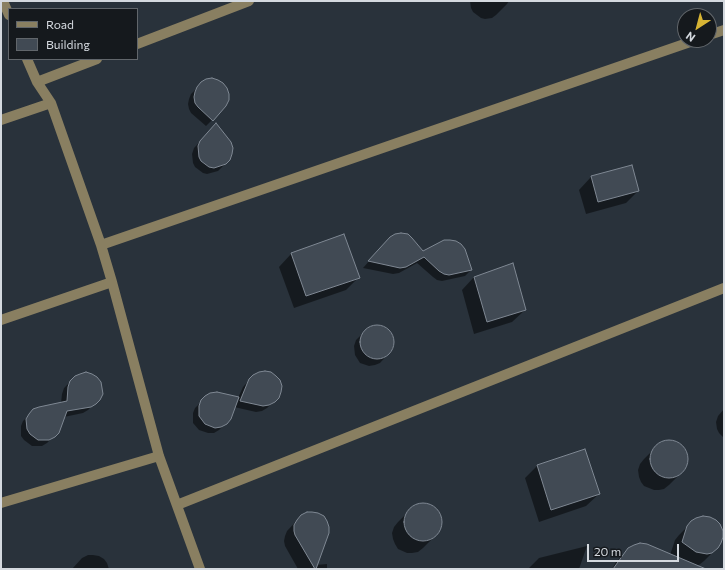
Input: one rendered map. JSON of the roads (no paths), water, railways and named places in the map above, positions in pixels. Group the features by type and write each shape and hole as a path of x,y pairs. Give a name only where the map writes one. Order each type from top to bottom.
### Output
{"street":[{"path":"3,1 8,13"},
{"path":"138,44 249,1"},
{"path":"101,245 677,47"},
{"path":"28,60 37,82 51,103 101,245 159,456 200,569"},
{"path":"37,82 94,60"},
{"path":"1,120 51,103"},
{"path":"1,320 112,282"},
{"path":"177,505 724,288"},
{"path":"1,503 159,456"}]}
